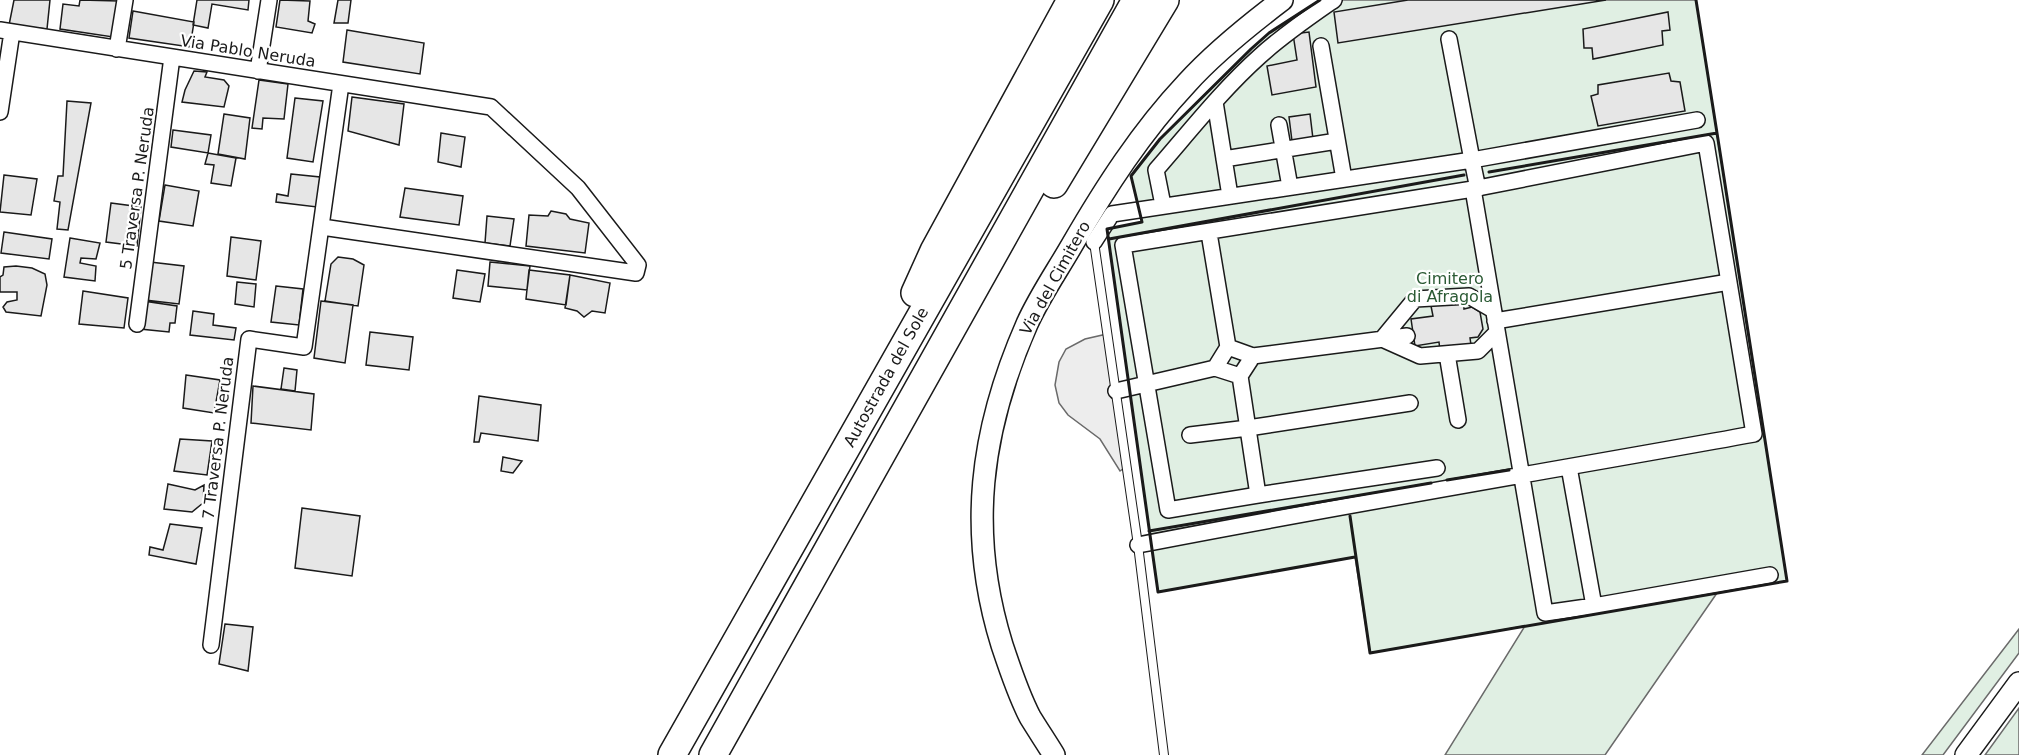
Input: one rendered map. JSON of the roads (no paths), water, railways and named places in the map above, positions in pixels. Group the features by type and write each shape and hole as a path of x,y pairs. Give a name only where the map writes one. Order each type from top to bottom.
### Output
{"highway":[{"path":"844,450 934,251 1071,0"},
{"name":"Autostrada del Sole","path":"672,755 1100,0"},
{"path":"713,755 1136,0"},
{"path":"800,603 1165,0"}],"main road":[{"name":"Via del Cimitero","path":"1054,755 1030,716 1010,671 993,616 983,564 981,516 984,470 993,421 1007,375 1028,321 1123,163 1187,82 1225,46 1282,0"},
{"path":"1966,755 2019,683"}],"street":[{"path":"117,49 125,0"},
{"path":"258,71 269,0"},
{"path":"1163,206 1156,170 1215,102 1259,57 1296,26 1334,0"},
{"path":"0,112 6,31"},
{"name":"Via Pablo Neruda","path":"6,31 491,107 578,188 638,265 636,273 322,227"},
{"path":"1449,39 1472,160 1495,321 1545,613 1770,575"},
{"path":"1321,46 1344,179"},
{"name":"5 Traversa P. Neruda","path":"137,324 172,57"},
{"name":"7 Traversa P. Neruda","path":"210,645 249,339 304,347 341,84"},
{"path":"1215,102 1230,196"},
{"path":"1094,242 1112,214 1472,160 1697,120"},
{"path":"1279,124 1290,187"},
{"path":"1224,159 1337,141"},
{"path":"1138,545 1754,434 1706,142 1476,189 1123,245 1168,510 1437,468"},
{"path":"1209,232 1228,347 1215,369"},
{"path":"1495,321 1729,282"},
{"path":"1382,339 1415,299 1468,296 1495,321"},
{"path":"1382,339 1420,356 1478,351 1495,321"},
{"path":"1228,347 1253,356 1407,336"},
{"path":"1447,354 1458,420"},
{"path":"1253,356 1240,376 1258,495"},
{"path":"1116,391 1215,369 1240,376"},
{"path":"1190,435 1410,404"},
{"path":"1569,467 1594,606"}],"lane":[{"name":"Via del Cimitero","path":"1094,242 1138,545 1164,755"}],"park label":[{"name":"Cimitero di Afragola","path":"1450,287"}]}
